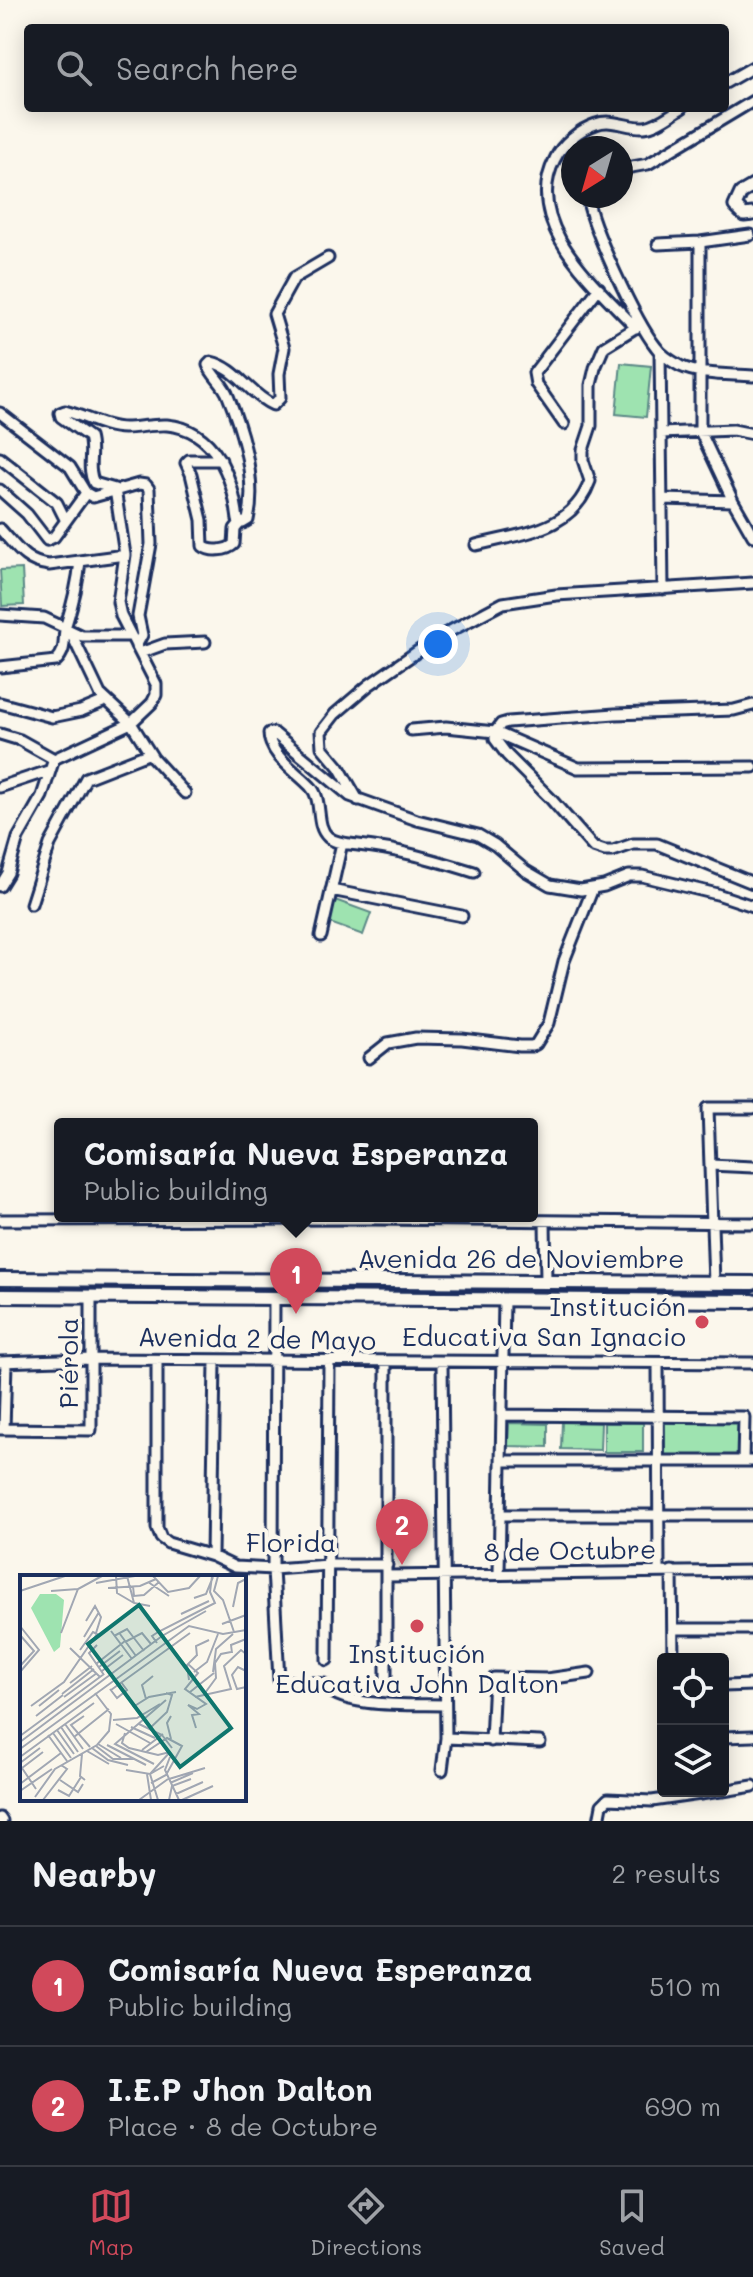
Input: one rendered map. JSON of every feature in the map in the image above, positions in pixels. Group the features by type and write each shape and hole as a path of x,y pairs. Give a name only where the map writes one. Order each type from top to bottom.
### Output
{"main road":[{"name":"Avenida 26 de Noviembre","path":"0,1279 753,1283"},
{"path":"176,1280 176,1298"},
{"name":"Avenida 26 de Noviembre","path":"0,1296 753,1301"}],"street":[{"path":"729,81 753,67"},
{"path":"633,168 660,158 753,101"},
{"path":"675,112 641,128 606,121 594,124 568,141 557,153 548,171 545,190 549,216 581,270 660,352 681,366 699,371 753,376"},
{"path":"658,244 752,235 741,193 753,186"},
{"path":"589,208 638,326"},
{"path":"700,242 700,431 753,536"},
{"path":"221,460 189,460 186,463 202,520 203,546 209,550 230,548 234,544 235,529 248,520 251,490 246,456 228,395 208,365 211,362 225,367 259,398 273,405 277,403 284,348 274,314 294,278 328,258"},
{"path":"564,424 536,384 534,373 599,288"},
{"path":"476,545 554,524 572,511 590,481 583,450 591,426 591,385 595,368 604,347 638,326"},
{"path":"660,352 663,589"},
{"path":"115,489 94,483 89,473 92,447 89,437 61,417 60,413 65,411 124,428 166,425 188,430 200,437 227,471 240,523"},
{"path":"0,413 70,467 86,493 93,497 139,484 149,489 151,544 138,616 142,635 138,650"},
{"path":"661,433 733,430 753,434"},
{"path":"0,458 57,503 65,519"},
{"path":"0,886 8,873 22,830 42,796 54,759 131,723 156,695 156,684 129,636 118,602 125,555 115,489"},
{"path":"0,490 27,514 47,540 54,537 86,493"},
{"path":"662,499 733,501"},
{"path":"0,529 27,559 37,564 125,555"},
{"path":"0,667 56,661 62,654 73,611 80,561"},
{"path":"358,800 339,767 322,747 321,732 335,714 369,685 426,646 503,603 556,595 753,583"},
{"path":"0,615 44,618 82,636 129,636"},
{"path":"67,630 105,701 131,723 150,753 185,793"},
{"path":"138,650 165,644 205,642"},
{"path":"0,703 52,717 81,711 105,701"},
{"path":"753,705 734,710 578,715 508,722 501,724 495,732 495,739 507,755 593,847 613,851 633,844 657,844 753,883"},
{"path":"411,730 446,727 495,732 578,768 753,767"},
{"path":"474,872 389,848 334,840 324,831 316,792 277,753 268,738 269,733 274,733 350,796 417,820 487,839 526,871 550,885 567,890 593,888 619,878 642,876 753,906"},
{"path":"0,734 20,740 54,759"},
{"path":"31,904 50,844 83,781 89,775 150,753"},
{"path":"0,787 48,771"},
{"path":"321,936 342,843"},
{"path":"369,1058 388,1043 416,1038 439,1037 520,1046 536,1044 549,1023 564,961 593,888"},
{"path":"331,890 462,916"},
{"path":"714,1283 708,1108 753,1108"},
{"path":"710,1165 753,1167"},
{"path":"0,1220 54,1220"},
{"path":"538,1221 753,1223"},
{"path":"545,1221 546,1281"},
{"name":"Piérola","path":"2,1429 91,1430 91,1297"},
{"path":"274,1298 273,1569 279,1680 324,1684 335,1695 376,1704 444,1705"},
{"path":"499,1573 504,1300"},
{"name":"Avenida 2 de Mayo","path":"3,1363 90,1359 753,1363"},
{"name":"Florida","path":"157,1360 157,1528 161,1538 235,1567 273,1569 329,1565 387,1571"},
{"path":"212,1556 215,1361"},
{"path":"327,1660 329,1362"},
{"path":"386,1362 386,1680"},
{"path":"442,1362 446,1738 442,1770"},
{"path":"2,1429 3,1363"},
{"path":"658,1363 659,1571"},
{"path":"501,1461 748,1461 744,1417 502,1415"},
{"path":"500,1515 753,1515"},
{"name":"8 de Octubre","path":"387,1571 445,1575 753,1571"},
{"path":"672,1571 673,1653"},
{"path":"673,1629 753,1629"},
{"path":"491,1741 494,1678 547,1679 589,1673"},
{"path":"729,1686 753,1685"},
{"path":"729,1737 753,1736"},
{"path":"446,1738 540,1742"},
{"path":"729,1790 753,1786"},
{"path":"599,1821 604,1801 613,1798 652,1801 664,1797"}],"green space":[{"path":"621,363 651,366 646,417 616,414"},
{"path":"22,569 24,605 2,606 0,570"},
{"path":"335,900 371,913 363,935 327,922"},
{"path":"0,1285 163,1288 164,1291 0,1290"},
{"path":"195,1286 753,1289 753,1294 195,1291"},
{"path":"741,1421 740,1456 660,1457 660,1422"},
{"path":"562,1422 601,1423 600,1450 561,1449"},
{"path":"509,1423 548,1424 548,1447 508,1446"},
{"path":"604,1423 643,1423 643,1452 604,1452"}],"place":[{"name":"Comisaría Nueva Esperanza","path":"296,1314"},
{"name":"Institución Educativa San Ignacio","path":"702,1322"},
{"name":"I.E.P Jhon Dalton","path":"402,1565"},
{"name":"Institución Educativa John Dalton","path":"417,1626"}]}
